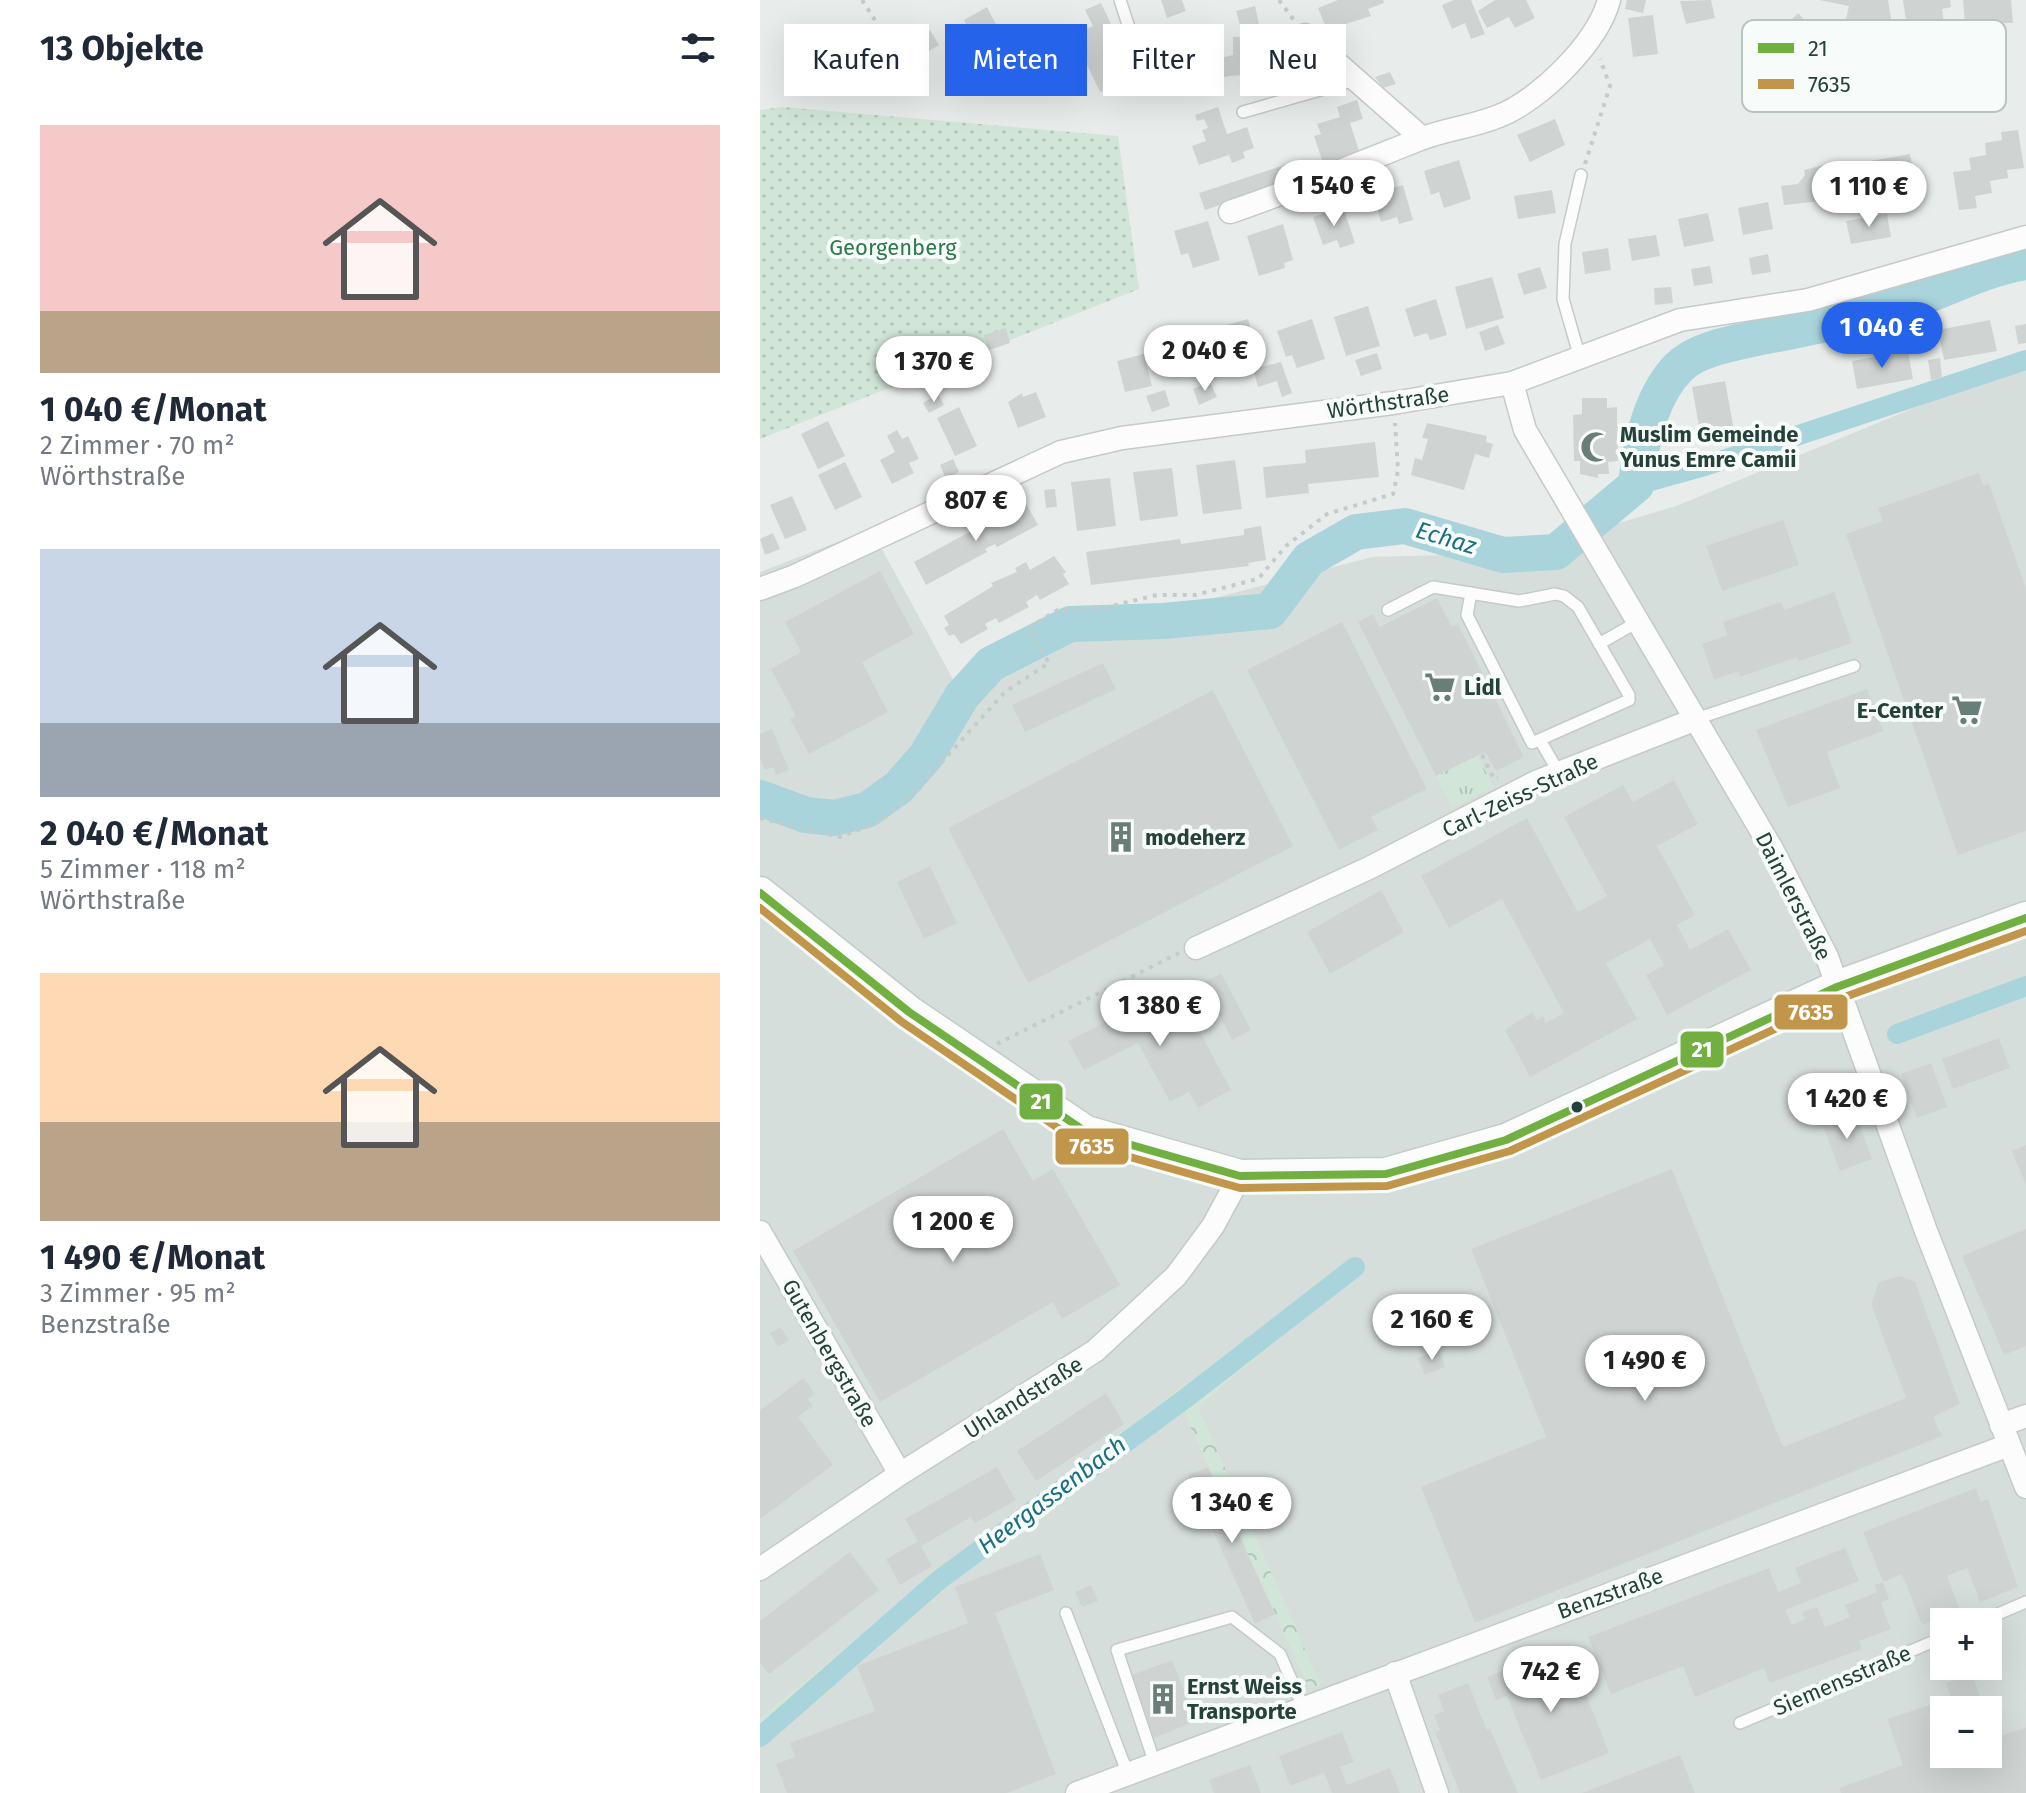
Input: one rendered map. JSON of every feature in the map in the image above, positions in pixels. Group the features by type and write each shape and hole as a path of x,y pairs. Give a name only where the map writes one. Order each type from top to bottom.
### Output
{"main road":[{"path":"760,893 909,1012 1086,1132 1240,1176 1386,1174 1506,1140 1837,987 2026,918"}],"street":[{"path":"1230,212 1324,179 1422,138 1501,116 1541,90 1592,38 1609,0"},
{"path":"1346,71 1422,138"},
{"name":"Wörthstraße","path":"760,589 795,576 1061,452 1122,438 1393,403 1512,383 1680,320 1808,300 2026,237"},
{"name":"Daimlerstraße","path":"1512,383 1525,430 1772,849 1827,957 2026,1487"},
{"name":"Carl-Zeiss-Straße","path":"1196,948 1369,868 1559,773 1696,719"},
{"name":"Uhlandstraße","path":"760,1569 900,1474 1095,1351 1176,1276 1213,1226 1240,1176"},
{"name":"Gutenbergstraße","path":"760,1232 900,1474"},
{"name":"Benzstraße","path":"1077,1793 1395,1673 2005,1435 2026,1416"},
{"path":"1395,1673 1437,1793"}],"lane":[{"path":"1120,0 1128,24"},
{"path":"1243,112 1356,80"},
{"path":"1580,359 1563,299 1565,244 1581,175"},
{"path":"1388,610 1433,587 1471,593 1519,601 1555,594 1564,596 1578,607 1629,695 1629,700 1532,743 1467,615 1471,593"},
{"path":"1599,644 1639,621"},
{"name":"Carl-Zeiss-Straße","path":"1696,719 1854,666"},
{"path":"1540,740 1559,773"},
{"path":"2002,1612 2026,1602"},
{"path":"1066,1613 1128,1774"},
{"path":"1155,1764 1117,1650 1232,1617 1280,1654 1303,1707"},
{"name":"Siemensstraße","path":"1740,1723 1930,1643"}],"path":[{"path":"862,0 878,24"},
{"path":"1581,175 1610,86 1592,38"},
{"path":"760,818 840,837 878,822 912,795 1005,692 1049,663 1028,628 1058,610 1107,607 1157,595 1195,595 1258,579 1286,546 1327,514 1393,494 1398,471 1393,403"},
{"path":"1482,755 1494,779 1506,774"},
{"path":"976,1058 1165,958 1196,948"}],"shaded area":[{"path":"2026,367 2026,1793 760,1793 760,572 871,529 960,692 1052,640 1372,557 1518,553 1676,506 1943,396"}],"green space":[{"name":"Georgenberg","path":"782,107 1118,136 1139,289 760,439 760,110"},
{"path":"1477,756 1494,787 1452,808 1436,776"},
{"path":"1353,1258 1367,1263 1198,1407 1321,1686 1309,1688 1184,1413 949,1581 760,1748 760,1718 956,1557"}],"building":[{"path":"1161,0 1182,0 1186,11 1167,18"},
{"path":"1338,0 1383,0 1384,3 1368,9 1371,16 1346,24 1325,24 1318,8"},
{"path":"1454,0 1471,0 1485,34 1471,39 1465,23 1452,29 1442,5"},
{"path":"1495,0 1526,0 1535,18 1515,28 1509,17 1487,28 1478,11"},
{"path":"1627,0 1646,0 1643,13 1625,9"},
{"path":"1711,0 1715,18 1686,24 1680,1"},
{"path":"1819,0 1888,0 1891,20 1840,20 1846,19 1849,6"},
{"path":"1903,0 1950,0 1951,7 1942,9 1943,20 1906,20"},
{"path":"1963,0 2011,0 2013,23 2006,23 2006,20 1965,20"},
{"path":"1101,3 1111,24 1103,24 1103,91 1100,92 1087,65 1087,29 1093,26 1085,10"},
{"path":"1255,6 1259,24 1240,25 1236,11"},
{"path":"987,7 996,24 966,24 964,20"},
{"path":"1798,13 1805,20 1791,20"},
{"path":"1653,15 1658,54 1633,57 1628,18"},
{"path":"929,31 939,45 929,51"},
{"path":"1233,37 1240,37 1240,76 1224,77 1224,57 1233,55"},
{"path":"1390,72 1396,84 1383,88 1375,77"},
{"path":"1357,100 1363,119 1350,123 1359,151 1323,163 1314,136 1321,134 1317,124 1340,117 1337,107"},
{"path":"1218,107 1227,134 1247,127 1254,148 1243,152 1245,158 1232,163 1229,155 1199,165 1192,146 1206,141 1202,130 1208,128 1204,119 1197,121 1195,115"},
{"path":"1555,119 1565,145 1530,162 1517,135"},
{"path":"2018,130 2024,168 2007,170 2008,178 1990,181 1992,193 1975,196 1977,208 1959,210 1953,172 1971,170 1969,158 1986,155 1985,143 2002,140 2001,132"},
{"path":"1910,154 1915,180 1876,190 1871,161"},
{"path":"1459,160 1471,199 1444,208 1439,192 1431,195 1424,171"},
{"path":"1294,162 1300,179 1205,210 1199,193"},
{"path":"1824,165 1825,171 1846,168 1849,198 1784,205 1781,186 1798,184 1805,175 1804,170"},
{"path":"1403,185 1413,220 1399,224 1397,217 1381,222 1373,194"},
{"path":"1552,190 1556,213 1518,219 1514,196"},
{"path":"1768,202 1773,229 1743,235 1738,208"},
{"path":"1343,207 1355,243 1340,248 1337,240 1323,245 1313,217"},
{"path":"1708,213 1714,241 1684,247 1678,219"},
{"path":"1887,214 1891,237 1851,244 1846,221"},
{"path":"1208,221 1220,260 1193,268 1188,253 1181,255 1174,231"},
{"path":"1283,224 1293,260 1284,263 1285,268 1259,276 1247,236"},
{"path":"1656,235 1660,256 1632,261 1628,239"},
{"path":"1608,248 1611,270 1585,274 1582,252"},
{"path":"1768,254 1771,272 1752,275 1749,258"},
{"path":"1710,266 1713,283 1694,286 1691,269"},
{"path":"1540,267 1547,288 1524,295 1517,274"},
{"path":"1492,277 1504,318 1466,329 1455,287"},
{"path":"1671,287 1673,303 1655,305 1654,288"},
{"path":"1436,299 1447,335 1430,340 1427,333 1414,337 1405,309"},
{"path":"1368,306 1380,346 1346,356 1334,317"},
{"path":"1248,319 1258,355 1242,359 1240,352 1225,356 1216,328"},
{"path":"1312,319 1325,359 1297,368 1292,355 1286,357 1277,331"},
{"path":"1990,320 1997,351 1944,360 1938,330"},
{"path":"2026,324 2026,343 2018,344 2015,326"},
{"path":"1498,325 1505,344 1485,351 1479,332"},
{"path":"1006,328 1010,343 989,350 984,335"},
{"path":"1188,344 1197,370 1177,378 1167,352"},
{"path":"1908,351 1913,379 1857,389 1852,361"},
{"path":"1377,353 1382,369 1361,376 1355,360"},
{"path":"1144,354 1152,386 1125,392 1117,361"},
{"path":"1940,358 1942,378 1931,380 1928,360"},
{"path":"1281,362 1292,393 1282,397 1277,381 1258,387 1253,369"},
{"path":"1725,381 1735,436 1702,443 1692,387"},
{"path":"1210,382 1217,397 1199,405 1193,389"},
{"path":"1165,390 1170,406 1152,412 1146,396"},
{"path":"1036,392 1046,417 1018,428 1008,402 1022,393 1023,397"},
{"path":"938,394 944,405 929,413 923,403"},
{"name":"Muslim Gemeinde Yunus Emre Camii","path":"1582,398 1607,398 1607,408 1617,407 1617,426 1622,426 1622,433 1618,433 1618,461 1608,462 1609,474 1598,474 1598,478 1580,474 1580,461 1574,461 1573,415 1582,414"},
{"path":"959,407 977,446 955,456 937,418"},
{"path":"828,421 845,456 818,469 801,434"},
{"path":"1427,423 1487,436 1486,442 1493,444 1489,458 1475,454 1464,490 1411,475 1415,458 1422,460 1428,439 1422,438"},
{"path":"897,430 902,439 908,436 919,459 909,463 914,473 892,484 880,460 895,452 887,436"},
{"path":"1375,442 1379,477 1308,484 1309,493 1266,498 1263,467 1306,463 1305,450"},
{"path":"953,459 959,472 946,479 940,465"},
{"path":"1235,460 1242,509 1203,514 1196,465"},
{"path":"845,462 862,497 835,510 818,475"},
{"path":"1172,468 1178,516 1140,521 1133,472"},
{"name":"E-Center","path":"1979,473 1983,486 1989,484 2026,588 2026,831 1958,855 1846,534 1883,521 1878,508"},
{"path":"1110,478 1116,526 1077,531 1071,482"},
{"path":"1055,489 1057,507 1046,508 1044,490"},
{"path":"792,496 807,530 785,539 770,505"},
{"path":"1025,502 1038,525 997,547 995,544 985,549 987,552 926,585 914,562"},
{"path":"1783,520 1799,565 1722,591 1706,546"},
{"path":"1261,526 1266,560 1248,563 1249,566 1091,585 1086,552 1180,539 1181,544 1244,535 1244,529"},
{"path":"773,533 780,549 765,555 760,539"},
{"path":"1054,556 1066,572 1063,574 1069,584 1040,600 1037,595 1026,602 1029,607 999,623 996,618 985,624 988,629 961,644 954,634 949,636 944,628 949,625 944,616 993,586 991,583 1017,572 1015,568 1026,562 1030,570"},
{"path":"880,571 914,634 862,662 888,712 809,754 790,719 796,716 771,669 801,652 785,622"},
{"path":"1834,592 1852,643 1799,661 1797,657 1740,677 1739,671 1714,680 1702,644 1727,635 1723,622 1781,602 1784,610"},
{"name":"Lidl","path":"1437,598 1452,627 1458,624 1524,757 1496,771 1485,752 1436,776 1358,622 1373,614 1379,627"},
{"path":"1342,622 1427,789 1371,817 1378,830 1339,850 1247,670"},
{"path":"1103,663 1116,689 1025,732 1012,705"},
{"path":"1867,689 1883,731 1827,752 1840,788 1788,807 1756,730"},
{"name":"modeherz","path":"1213,690 1293,846 1028,983 948,828"},
{"path":"772,729 789,770 776,775 773,767 765,770 760,759 760,734"},
{"path":"1674,780 1698,824 1657,846 1695,915 1677,925 1690,950 1728,929 1751,970 1667,1015 1646,975 1664,965 1650,939 1606,963 1637,1019 1530,1077 1505,1030 1532,1012 1537,1020 1543,1016 1546,1023 1564,1013 1502,899 1449,928 1421,876 1527,818 1578,912 1607,896 1564,817 1623,785 1633,802"},
{"path":"930,866 957,923 924,939 897,882"},
{"path":"1381,890 1404,932 1330,974 1307,932"},
{"path":"1221,973 1251,1030 1232,1040 1203,983"},
{"path":"1177,989 1231,1090 1198,1108 1189,1092 1170,1102 1138,1043 1084,1070 1068,1041 1122,1014 1125,1017"},
{"path":"1999,1038 2010,1068 1953,1089 1942,1059"},
{"path":"1931,1063 1947,1107 1917,1118 1901,1074"},
{"path":"1855,1112 1872,1159 1840,1171 1822,1123"},
{"path":"1003,1129 1033,1181 1053,1169 1120,1285 1062,1319 1053,1302 880,1402 793,1251"},
{"path":"2026,1145 2026,1185 2012,1151"},
{"path":"1672,1169 1783,1447 1906,1398 1871,1304 1879,1282 1900,1276 1915,1282 1960,1404 1933,1417 1942,1436 1475,1623 1421,1487 1546,1437 1471,1249"},
{"path":"2026,1229 2026,1346 2004,1355 1962,1256"},
{"path":"781,1327 789,1340 778,1347 770,1333"},
{"path":"1439,1350 1445,1367 1425,1375 1418,1358"},
{"path":"804,1378 815,1394 808,1399 813,1406 798,1417 833,1465 760,1519 760,1410"},
{"path":"1106,1393 1124,1424 1036,1481 1017,1451"},
{"path":"997,1467 1016,1500 975,1523 971,1517 921,1546 932,1566 900,1585 886,1559 918,1541 905,1519"},
{"path":"1208,1467 1275,1614 1255,1624 1188,1475"},
{"path":"1976,1488 1981,1502 1988,1499 2018,1587 1980,1602 1967,1568 1947,1576 1959,1608 1930,1608 1930,1622 1922,1625 1902,1574 1883,1582 1863,1532"},
{"path":"1845,1548 1859,1581 1785,1610 1792,1625 1805,1619 1802,1612 1817,1607 1825,1627 1850,1617 1845,1605 1877,1592 1874,1585 1883,1582 1889,1599 1881,1603 1891,1629 1859,1641 1862,1649 1770,1683 1764,1668 1695,1697 1683,1666 1611,1694 1588,1637 1769,1568 1778,1592 1801,1583 1795,1568"},
{"path":"850,1552 879,1590 769,1674 760,1663 760,1621"},
{"path":"1040,1554 1054,1590 995,1613 1056,1774 1007,1793 787,1793 776,1764 795,1757 790,1743 875,1711 857,1666 968,1623 955,1587"},
{"path":"1091,1585 1098,1601 1082,1607 1075,1592"},
{"path":"1554,1650 1564,1675 1576,1669 1609,1753 1541,1780 1507,1696 1496,1700 1487,1677"},
{"name":"Ernst Weiss Transporte","path":"1172,1660 1196,1721 1154,1738 1129,1676"},
{"path":"1974,1680 1980,1696 1950,1696 1946,1683"},
{"path":"1468,1683 1518,1793 1460,1793 1435,1732 1440,1730 1434,1715 1444,1711 1438,1695"},
{"path":"1930,1705 1930,1768 2002,1768 2002,1735 2026,1728 2026,1793 1841,1793 1839,1788 1903,1765 1887,1719"},
{"path":"1342,1732 1354,1762 1340,1767 1347,1785 1390,1768 1400,1793 1332,1793 1324,1773 1290,1786 1279,1756"},
{"path":"1680,1755 1695,1793 1582,1793"},
{"path":"1250,1765 1261,1793 1214,1793 1209,1780"}],"waterway":[{"name":"Echaz","path":"760,798 806,815 834,818 867,810 899,787 926,756 962,696 991,664 1070,624 1163,621 1270,611 1309,559 1356,532 1405,526 1503,555 1556,552 1636,485 1640,455 1654,407 1669,379 1686,361 1723,346 1877,312 1984,273 2026,262"},
{"path":"1636,485 1708,465 2026,360"},
{"name":"Heergassenbach","path":"1897,1034 2026,986"},
{"name":"Heergassenbach","path":"760,1737 939,1580 1186,1398 1355,1267"}],"transit line":[{"name":"21","path":"760,893 909,1012 1086,1132 1240,1176 1386,1174 1506,1140 1837,987 2026,918"},
{"name":"7635","path":"760,908 902,1022 1080,1143 1240,1188 1387,1186 1510,1151 1842,998 2026,931"}],"place":[{"name":"Muslim Gemeinde Yunus Emre Camii","path":"1596,447"},
{"name":"Lidl","path":"1440,687"},
{"name":"E-Center","path":"1967,710"},
{"name":"modeherz","path":"1121,837"},
{"name":"Ernst Weiss Transporte","path":"1163,1699"}]}
